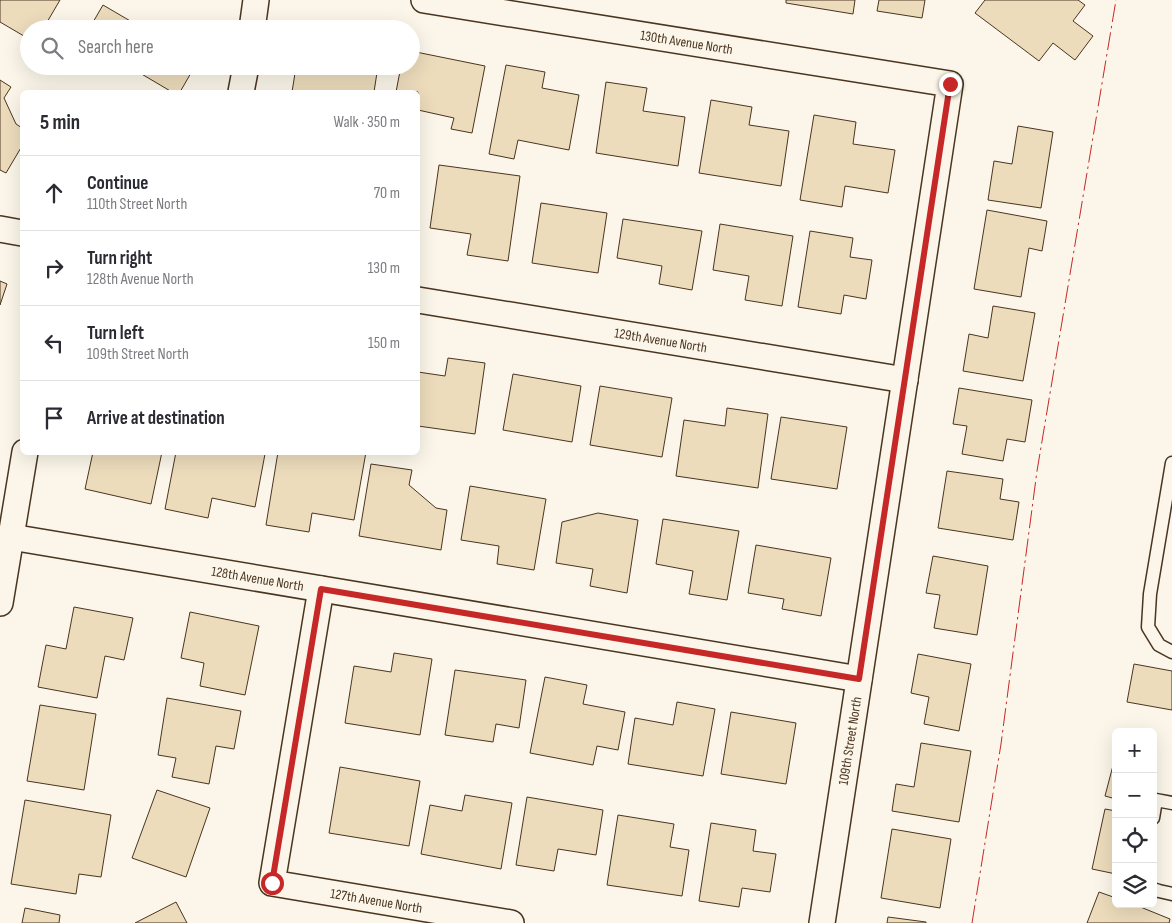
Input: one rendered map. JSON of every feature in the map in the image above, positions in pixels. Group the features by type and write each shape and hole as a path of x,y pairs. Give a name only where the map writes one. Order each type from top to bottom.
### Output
{"street":[{"path":"253,20 256,0"},
{"name":"130th Avenue North","path":"424,0 950,84"},
{"path":"241,90 244,75"},
{"name":"109th Street North","path":"822,923 950,84"},
{"path":"0,229 20,233"},
{"name":"129th Avenue North","path":"420,300 905,380"},
{"path":"0,603 25,455"},
{"name":"128th Avenue North","path":"11,537 859,679"},
{"name":"127th Avenue North","path":"321,589 272,883 510,923"}],"lane":[{"path":"1172,463 1166,531 1150,594 1148,627 1160,645 1172,652"},
{"path":"1157,800 1172,803"},
{"path":"1157,891 1172,894"}],"building":[{"path":"0,0 60,0 48,20 20,20 20,34 0,22"},
{"path":"786,0 855,0 853,14 786,3"},
{"path":"879,0 925,0 922,18 877,11"},
{"path":"985,0 1078,0 1085,5 1073,21 1093,36 1075,60 1053,43 1039,61 975,13"},
{"path":"103,5 129,20 94,20"},
{"path":"420,53 485,66 472,133 451,129 454,118 420,110 420,90 396,90 399,75 420,75"},
{"path":"506,65 545,72 542,88 579,95 569,150 518,140 514,159 489,154"},
{"path":"143,75 190,75 181,90 169,90"},
{"path":"295,75 377,75 374,90 292,90"},
{"path":"0,80 11,87 4,98 16,124 20,127 20,149 6,173 0,170"},
{"path":"606,82 647,88 643,111 685,117 678,166 596,153"},
{"path":"711,100 752,107 749,125 789,131 781,186 699,173"},
{"path":"814,115 856,122 853,144 895,150 888,193 845,186 842,207 800,200"},
{"path":"1018,126 1053,132 1041,208 988,200 994,161 1012,164"},
{"path":"439,165 520,176 508,261 467,255 471,234 430,228"},
{"path":"541,203 607,213 598,273 532,263"},
{"path":"987,210 1047,221 1042,251 1029,248 1021,297 974,289"},
{"path":"623,219 702,231 692,290 659,284 662,266 617,258"},
{"path":"720,224 793,236 782,306 745,300 749,276 713,270"},
{"path":"810,231 853,238 850,257 872,260 866,299 844,295 841,314 798,307"},
{"path":"0,281 7,284 0,305"},
{"path":"993,306 1035,313 1023,381 963,371 969,334 988,338"},
{"path":"448,358 485,363 475,434 420,426 420,372 445,376"},
{"path":"513,374 581,386 572,442 503,430"},
{"path":"600,386 672,398 662,457 590,445"},
{"path":"959,388 1032,400 1025,442 1007,439 1003,461 962,454 967,426 953,424"},
{"path":"727,408 768,414 758,488 676,476 684,420 725,426"},
{"path":"781,417 847,427 837,489 771,479"},
{"path":"92,455 161,455 151,504 85,489"},
{"path":"175,455 265,455 255,507 212,498 208,518 165,509"},
{"path":"278,455 365,455 354,520 312,513 309,532 266,525"},
{"path":"371,464 412,470 409,485 436,508 447,510 441,550 359,536"},
{"path":"947,471 1003,479 1000,499 1019,502 1013,540 938,528"},
{"path":"470,486 546,499 534,570 497,564 499,546 461,540"},
{"path":"598,513 638,520 627,593 590,586 593,569 556,563 562,522"},
{"path":"663,519 739,531 727,600 689,594 693,571 656,564"},
{"path":"756,545 831,558 821,616 782,609 784,599 748,593"},
{"path":"933,556 988,566 977,635 934,628 940,595 926,593"},
{"path":"74,607 133,618 124,660 105,656 97,698 38,687 46,645 66,649"},
{"path":"190,612 259,626 245,695 200,686 204,663 181,658"},
{"path":"394,653 432,659 420,735 345,723 354,666 391,672"},
{"path":"918,654 971,664 959,731 924,724 929,697 911,693"},
{"path":"1134,664 1172,671 1172,710 1127,702"},
{"path":"455,670 526,680 519,728 496,724 493,742 445,735"},
{"path":"545,677 587,685 583,704 625,712 618,750 597,746 593,765 530,753"},
{"path":"167,698 241,711 234,749 216,746 209,784 172,777 176,758 158,755"},
{"path":"677,702 715,709 703,776 628,764 635,718 673,725"},
{"path":"40,705 96,714 84,790 27,781"},
{"path":"731,712 796,723 786,784 721,774"},
{"path":"921,743 971,751 959,822 892,811 896,784 914,787"},
{"path":"340,767 420,781 409,846 329,833"},
{"path":"1112,769 1112,798 1105,796"},
{"path":"157,790 210,808 186,877 132,858"},
{"path":"465,795 512,803 501,869 421,854 430,805 462,811"},
{"path":"527,797 603,810 596,855 558,849 554,871 516,865"},
{"path":"25,800 111,815 101,877 79,874 76,894 11,884"},
{"path":"1105,809 1112,810 1112,873 1092,869"},
{"path":"618,815 674,824 670,847 689,850 682,896 607,885"},
{"path":"711,823 756,830 753,851 776,854 770,892 742,888 739,907 699,901"},
{"path":"892,829 951,839 940,908 881,898"},
{"path":"1099,892 1112,897 1112,908 1143,908 1170,919 1169,923 1087,923"},
{"path":"176,902 187,923 135,923"},
{"path":"25,908 60,915 59,923 22,923"},
{"path":"888,917 926,922 926,923 887,923"}],"power":[{"path":"972,923 1001,744 1037,471 1116,0"}],"route":[{"path":"272,883 321,589 859,679 950,84"}]}
